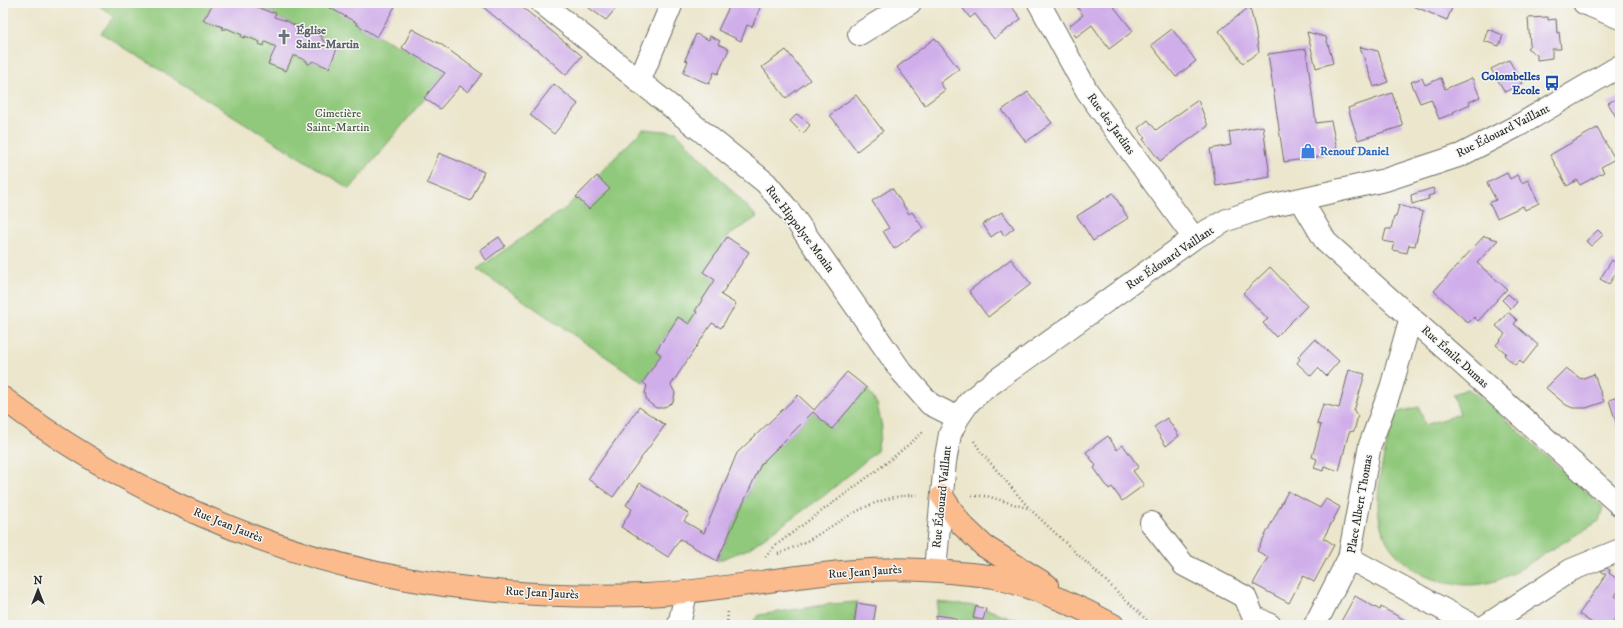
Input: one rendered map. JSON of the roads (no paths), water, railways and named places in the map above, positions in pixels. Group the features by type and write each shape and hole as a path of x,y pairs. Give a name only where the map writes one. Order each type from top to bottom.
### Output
{"main road":[{"name":"Rue Jean Jaurès","path":"3,398 48,431 108,468 164,498 215,521 266,541 324,559 377,573 429,582 511,592 643,595 686,593 853,571 896,569 934,570 991,576 1040,590 1087,610 1113,625"},
{"path":"932,495 984,546 1087,610"}],"street":[{"name":"Rue Hippolyte Monin","path":"542,3 766,183 790,212 901,371 930,404 958,418"},
{"path":"639,82 672,3"},
{"path":"859,34 910,3"},
{"name":"Rue des Jardins","path":"1038,3 1087,91 1194,238"},
{"path":"1584,3 1620,18"},
{"name":"Rue Édouard Vaillant","path":"934,570 932,495 945,462 950,434 958,418 969,402 984,389 1194,238 1227,220 1265,207 1385,180 1461,154 1521,124 1620,66"},
{"name":"Rue Émile Dumas","path":"1301,200 1326,242 1620,505"},
{"name":"Place Albert Thomas","path":"1411,317 1391,388 1370,445 1349,558 1472,625"},
{"path":"1151,523 1184,564 1245,597 1253,616 1270,625"},
{"path":"1487,625 1571,570 1620,550"},
{"path":"1315,625 1349,558"},
{"path":"679,625 686,593"}],"place":[{"name":"Église Saint-Martin","path":"284,37"},
{"name":"Colombelles Ecole","path":"1552,83"},
{"name":"Renouf Daniel","path":"1308,151"}],"park label":[{"name":"Cimetière Saint-Martin","path":"338,120"}]}
